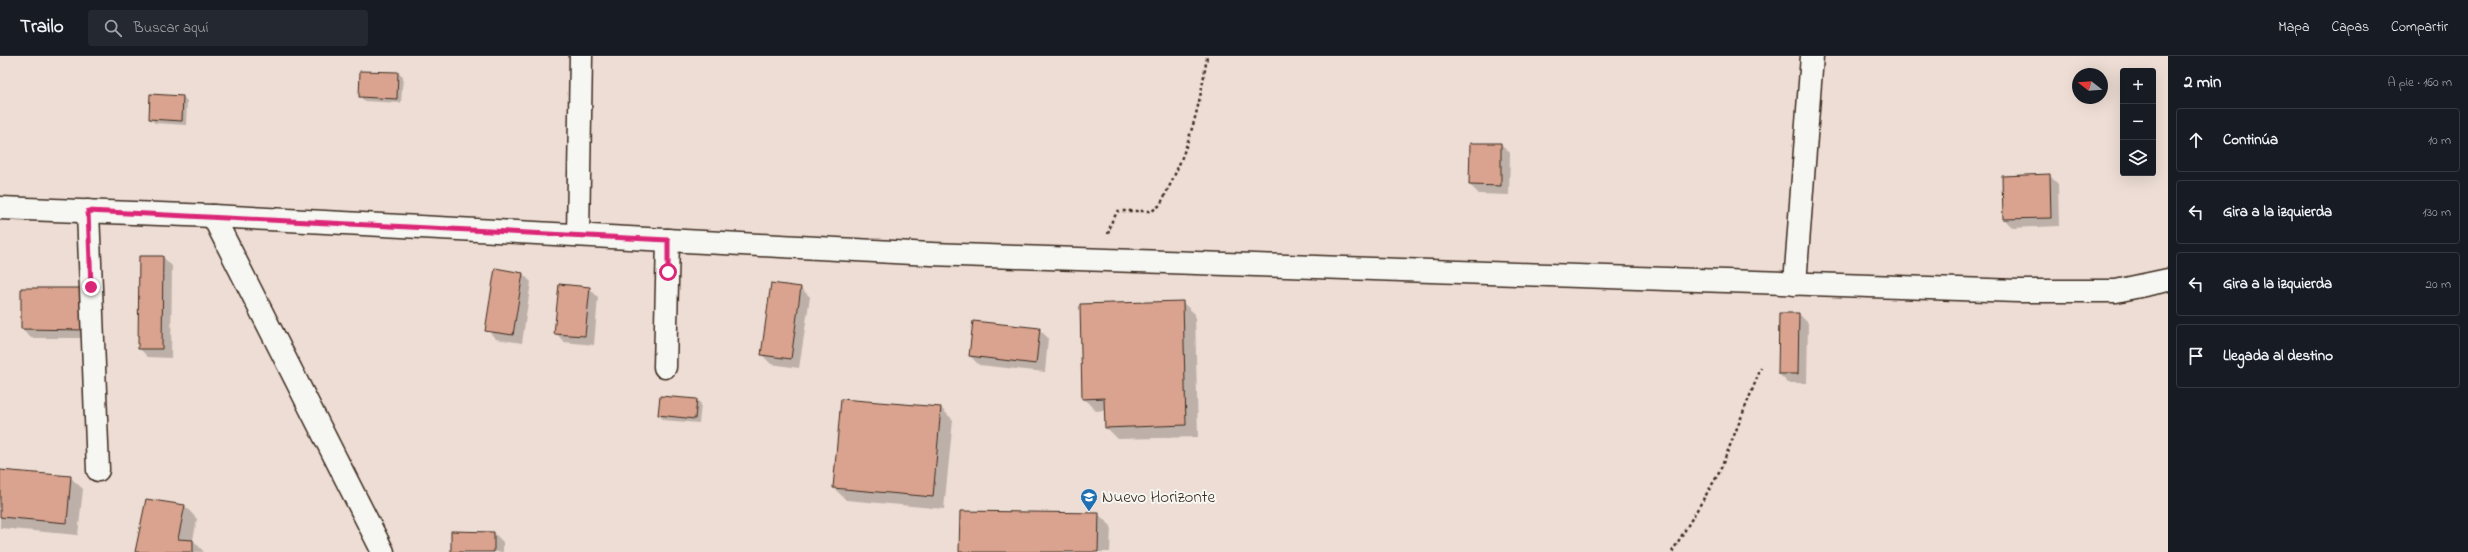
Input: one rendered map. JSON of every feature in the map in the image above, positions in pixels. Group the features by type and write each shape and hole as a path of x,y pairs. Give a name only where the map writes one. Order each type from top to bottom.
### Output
{"street":[{"path":"578,235 581,56"},
{"path":"1795,284 1812,56"},
{"path":"0,208 213,216 931,254 1795,284 2018,291 2109,291 2168,280"},
{"path":"88,211 98,470"},
{"path":"213,216 383,552"},
{"path":"665,367 668,240"}],"path":[{"path":"1100,259 1112,221 1118,211 1152,211 1160,205 1172,182 1192,134 1202,91 1207,56"},
{"path":"1672,552 1719,473 1761,368"}],"building":[{"path":"360,71 398,72 397,99 359,97"},
{"path":"150,94 183,96 182,121 149,119"},
{"path":"1470,143 1501,143 1501,186 1469,185"},
{"path":"2050,174 2051,218 2003,219 2002,176"},
{"path":"139,256 163,256 162,349 138,349"},
{"path":"495,268 523,273 513,335 485,331"},
{"path":"771,283 801,287 791,359 761,355"},
{"path":"559,284 590,287 585,336 554,334"},
{"path":"21,288 85,288 85,330 21,329"},
{"path":"1183,301 1186,425 1105,428 1104,398 1082,399 1080,304"},
{"path":"1779,313 1799,313 1798,374 1778,374"},
{"path":"973,321 1040,328 1036,364 969,356"},
{"path":"660,396 697,399 695,419 658,415"},
{"path":"841,399 941,407 933,497 833,488"},
{"path":"0,470 71,476 67,523 0,517"},
{"path":"146,499 185,505 178,539 193,540 193,552 135,552"},
{"path":"960,511 1099,513 1098,552 959,552"},
{"path":"451,531 494,532 494,552 451,552"}],"place":[{"name":"Nuevo Horizonte","path":"1089,512"}],"route":[{"path":"91,287 88,211 213,216 668,240 668,272"}]}
